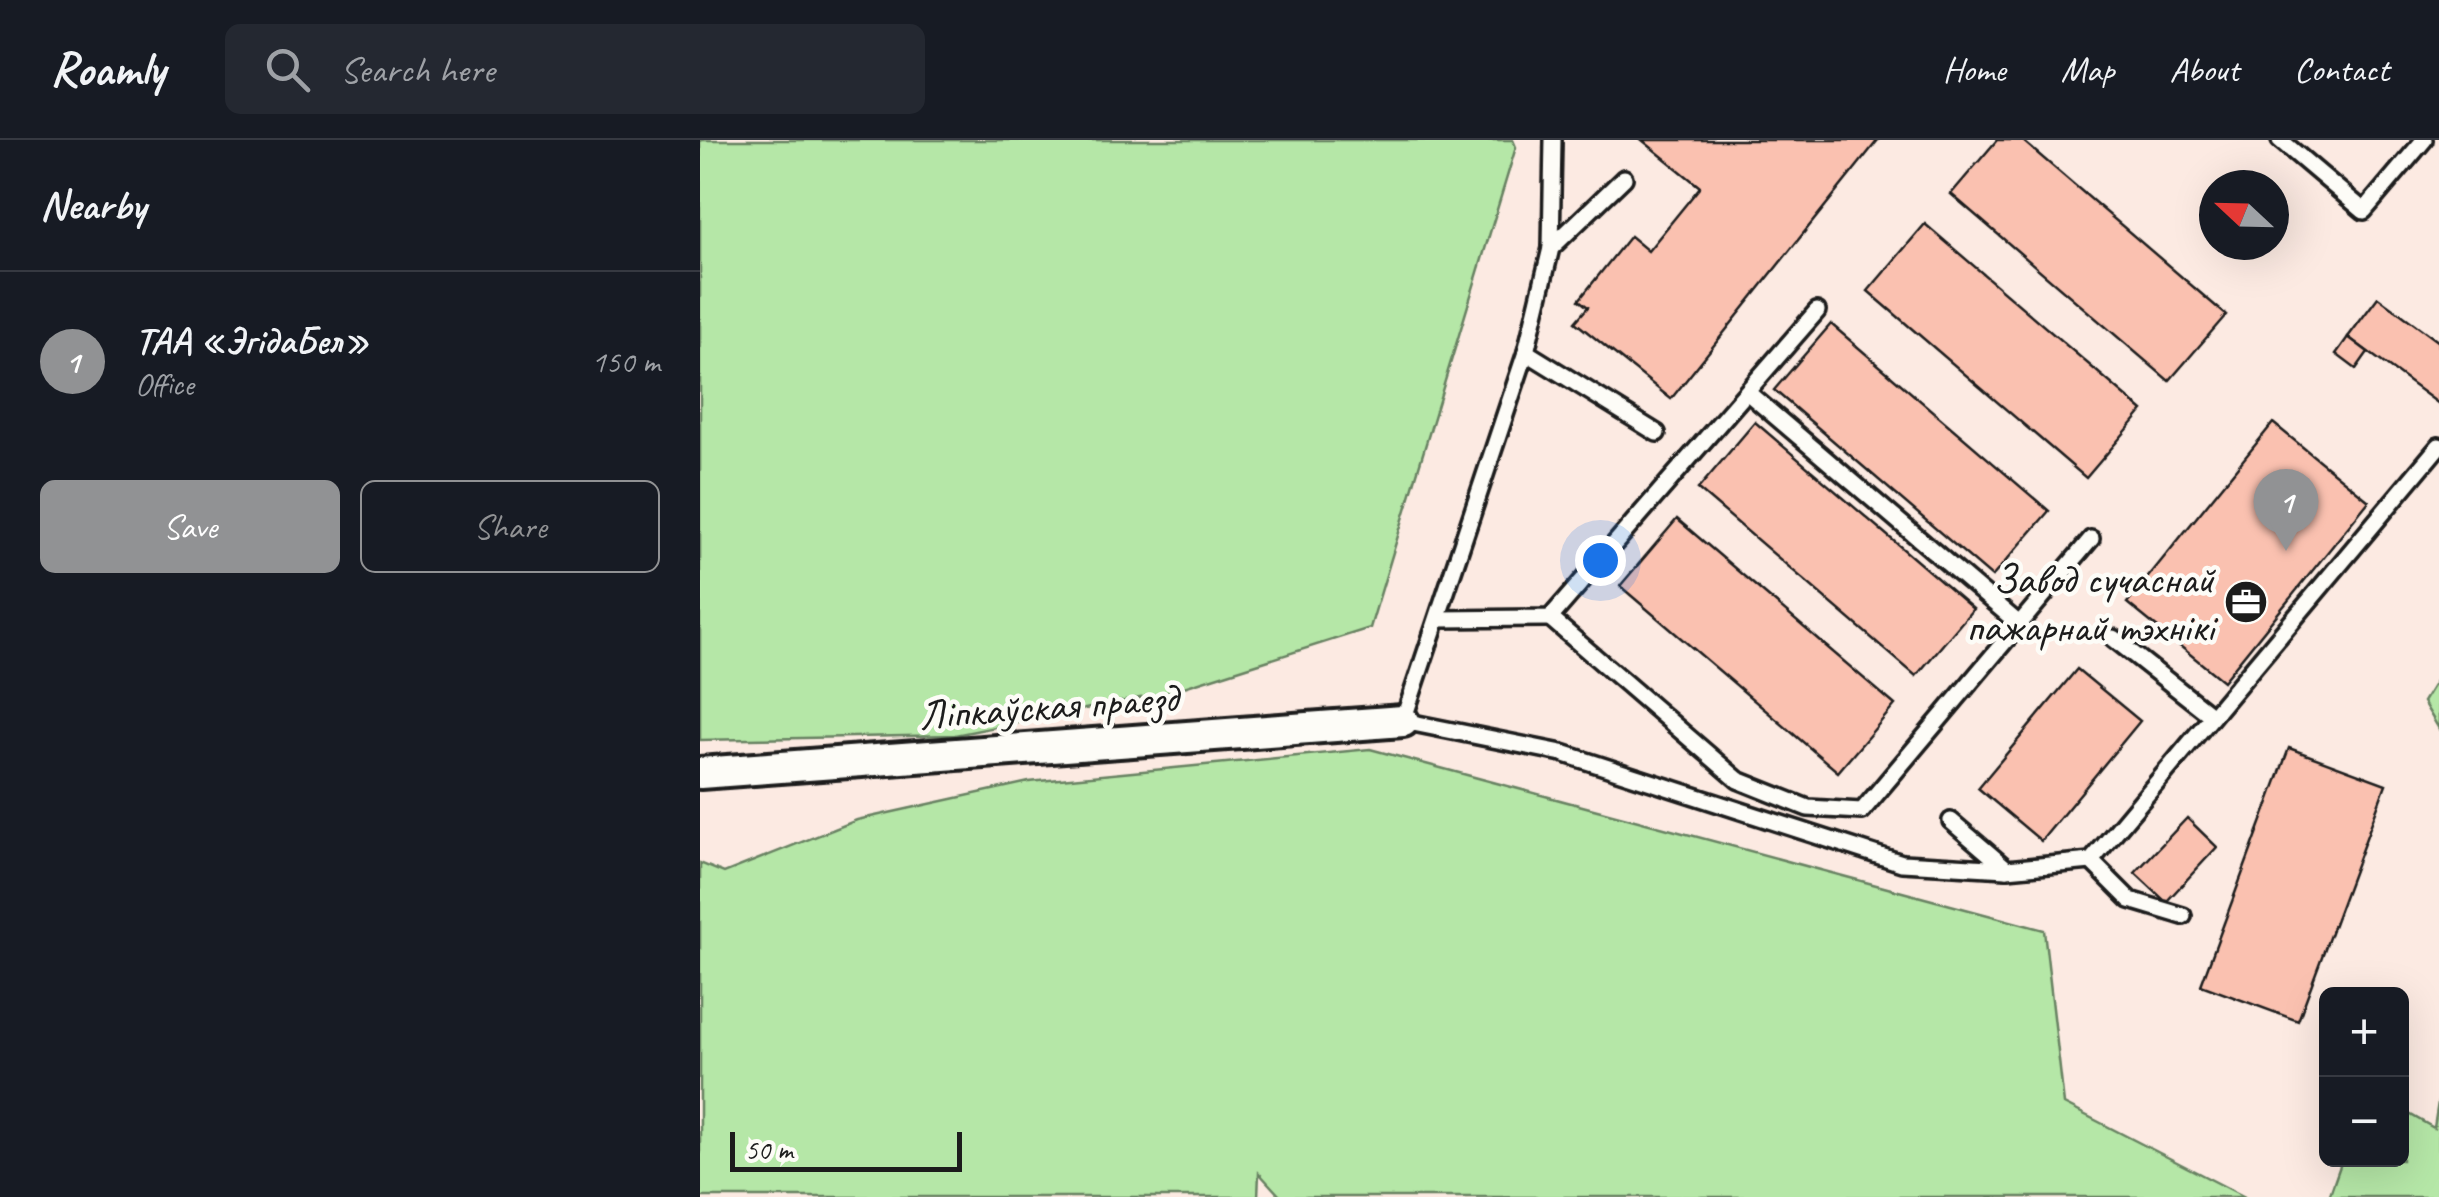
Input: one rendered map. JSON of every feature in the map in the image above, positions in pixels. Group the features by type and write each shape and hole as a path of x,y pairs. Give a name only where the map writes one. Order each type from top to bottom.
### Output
{"street":[{"name":"Ліпкаўская праезд","path":"700,774 1403,721"}],"lane":[{"path":"1553,140 1551,248 1526,352 1403,721 1562,753 1902,862 2008,870 2091,861 2439,446"},
{"path":"2280,140 2364,211 2424,140"},
{"path":"1551,248 1624,178"},
{"path":"1550,618 1817,312"},
{"path":"1526,352 1657,433"},
{"path":"1747,392 2020,624"},
{"path":"1439,619 1550,618 1738,780 1808,808 1862,811 2091,539"},
{"path":"2113,638 2212,716"},
{"path":"1951,821 2008,870"},
{"path":"2091,861 2130,900 2183,916"}],"green space":[{"path":"700,140 1513,140 1516,147 1370,628 1165,693 955,735 700,740"},
{"path":"2439,676 2439,729 2423,702"},
{"path":"1370,749 2044,930 2064,1104 2245,1197 1281,1197 1259,1173 1258,1197 700,1197 700,863 724,873 857,820 1029,782"},
{"path":"2439,1096 2439,1197 2329,1197 2340,1167 2409,1167 2409,1114 2434,1128"}],"building":[{"path":"1642,140 1878,140 1671,399 1575,322 1588,307 1579,300 1630,236 1648,251 1700,187"},
{"path":"1997,140 2022,140 2226,315 2169,381 1951,194"},
{"path":"1925,224 2143,411 2086,478 1868,291"},
{"path":"2378,297 2439,342 2439,404 2348,337"},
{"path":"1831,324 2049,511 1992,577 1774,390"},
{"path":"2348,337 2368,352 2356,369 2336,354"},
{"path":"1755,422 1973,609 1916,676 1698,489"},
{"path":"2273,423 2369,501 2223,681 2127,603"},
{"path":"1677,519 1895,705 1838,772 1620,586"},
{"path":"2077,669 2140,721 2041,841 1978,788"},
{"path":"2289,748 2386,784 2298,1021 2201,985"},
{"path":"2187,818 2217,847 2166,902 2135,873"}],"place":[{"name":"ТАА «ЭгідаБел»","path":"2286,551"},
{"name":"Завод сучаснай пажарнай тэхнікі","path":"2246,602"}]}
